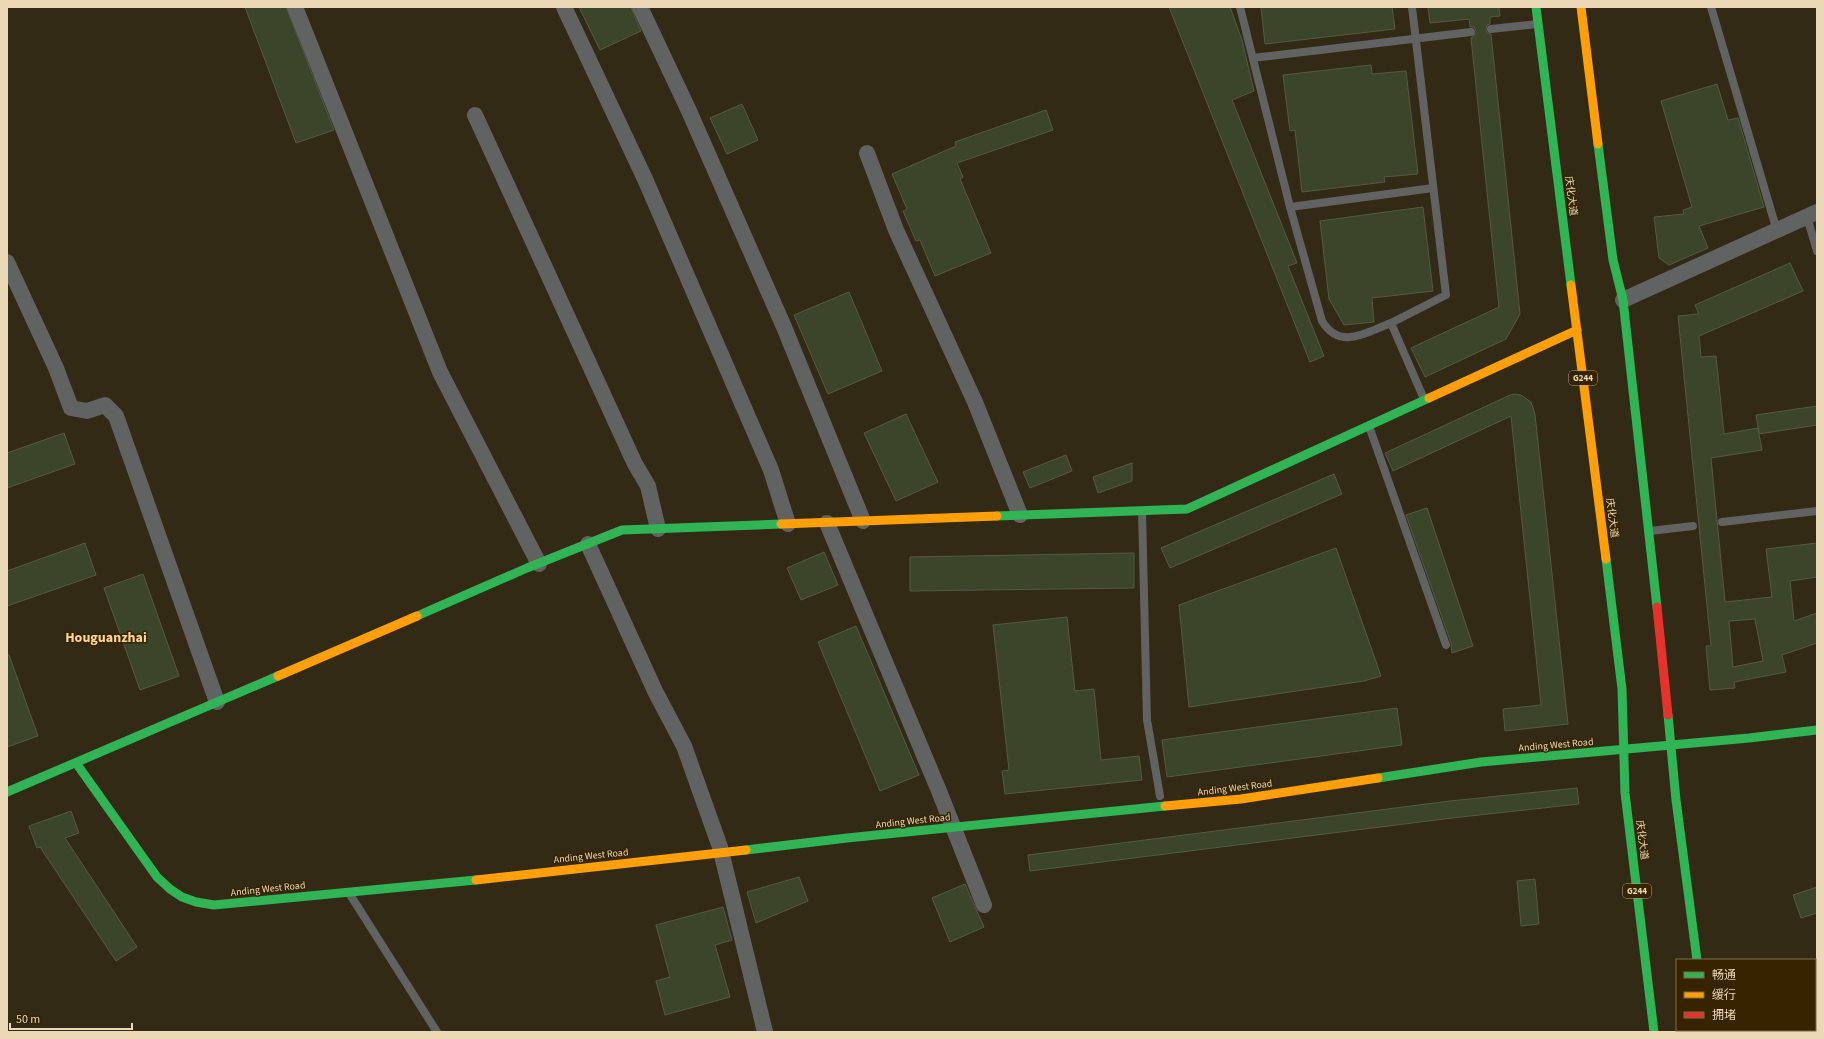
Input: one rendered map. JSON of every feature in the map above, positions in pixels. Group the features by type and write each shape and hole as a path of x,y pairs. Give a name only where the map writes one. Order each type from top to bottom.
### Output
{"main road":[{"name":"庆化大道","path":"1536,7 1622,689 1625,793 1654,1032"},
{"path":"1581,7 1613,260 1624,300 1676,800 1697,959"},
{"path":"7,792 76,763 89,761 217,702 622,530 1187,509 1577,330"},
{"name":"Anding West Road","path":"76,763 157,877 180,896 194,903 214,905 564,871 719,844 950,819 1241,799 1481,762 1624,750 1817,730"}],"street":[{"path":"295,7 440,372 539,564"},
{"path":"564,7 655,200 771,470 788,524"},
{"path":"640,7 689,111 784,327 862,521"},
{"path":"475,116 635,464 648,486 658,529"},
{"path":"867,153 896,230 975,402 1020,515"},
{"path":"1624,300 1812,214"},
{"path":"7,262 56,368 71,408 87,411 105,405 116,416 217,702"},
{"path":"827,522 984,905"},
{"path":"588,544 655,690 684,746 719,844 765,1032"}],"lane":[{"path":"1240,7 1290,207 1322,321 1326,329 1342,338 1350,338 1391,323 1446,295 1412,7"},
{"path":"1711,7 1777,230"},
{"path":"1491,29 1538,24"},
{"path":"1253,58 1471,32"},
{"path":"1290,207 1433,188"},
{"path":"1812,214 1817,251"},
{"path":"1391,323 1425,400"},
{"path":"1369,425 1446,646"},
{"path":"1142,511 1147,720 1160,796"},
{"path":"1722,522 1817,511"},
{"path":"1649,531 1693,526"},
{"path":"348,892 437,1032"}],"building":[{"path":"245,7 286,7 334,130 296,143"},
{"path":"579,7 631,7 641,31 600,50"},
{"path":"1169,7 1230,7 1242,40 1254,91 1232,100 1297,263 1288,266 1324,356 1310,362"},
{"path":"1261,7 1392,7 1395,29 1265,44"},
{"path":"1428,7 1499,7 1500,16 1490,17 1490,24 1487,25 1486,29 1487,33 1491,34 1520,314 1506,339 1425,377 1411,348 1499,307 1471,38 1476,34 1476,31 1474,27 1470,27 1469,19 1430,23"},
{"path":"1371,65 1372,74 1406,71 1418,174 1384,177 1385,182 1302,192 1295,130 1290,131 1283,75"},
{"path":"1717,84 1728,120 1738,118 1764,207 1699,226 1708,248 1669,265 1659,258 1654,217 1684,214 1683,210 1692,207 1661,101"},
{"path":"742,104 758,140 727,154 710,118"},
{"path":"1046,110 1053,130 957,163 963,177 960,179 991,253 935,276 920,240 916,241 903,211 907,209 892,174 956,146 955,142"},
{"path":"1423,207 1433,291 1372,298 1374,322 1344,325 1329,299 1320,221"},
{"path":"1790,263 1803,291 1699,336 1701,357 1716,356 1724,434 1758,428 1759,433 1756,415 1817,406 1817,425 1759,434 1762,450 1711,458 1725,602 1772,597 1766,549 1817,543 1817,577 1790,581 1794,621 1817,613 1817,643 1782,655 1786,672 1734,682 1735,688 1710,690 1706,646 1711,646 1678,316 1699,314 1695,305","holes":["1755,619 1763,661 1733,667 1729,621"]},
{"path":"849,292 882,371 828,394 794,315"},
{"path":"1514,394 1521,395 1531,402 1535,414 1568,724 1505,731 1503,709 1541,705 1511,416 1393,471 1385,453"},
{"path":"906,414 938,482 896,501 864,433"},
{"path":"64,433 75,464 7,488 7,453"},
{"path":"1066,455 1072,471 1030,488 1023,472"},
{"path":"1132,463 1132,481 1098,493 1093,477"},
{"path":"1334,474 1342,494 1170,568 1161,548"},
{"path":"1427,508 1473,646 1452,653 1451,643 1406,515"},
{"path":"85,543 96,575 7,606 7,571"},
{"path":"1336,548 1381,676 1364,681 1189,707 1179,605"},
{"path":"824,552 838,585 801,600 787,568"},
{"path":"1134,553 1134,588 910,591 910,557"},
{"path":"143,574 179,676 140,690 104,588"},
{"path":"1067,617 1075,691 1094,689 1101,760 1139,756 1142,780 1005,794 1002,771 1009,770 993,625"},
{"path":"856,626 919,775 880,791 818,642"},
{"path":"7,655 9,655 38,736 7,747"},
{"path":"1397,708 1402,745 1167,777 1162,740"},
{"path":"1577,788 1579,804 1452,818 1030,871 1028,855 1450,801"},
{"path":"71,811 79,833 65,838 137,947 116,961 40,847 37,848 29,826"},
{"path":"799,877 808,901 756,923 747,892"},
{"path":"1535,879 1539,924 1521,926 1517,881"},
{"path":"965,884 984,927 950,942 932,898"},
{"path":"1817,887 1817,913 1801,918 1793,895"},
{"path":"723,907 732,940 715,945 730,997 665,1015 656,981 670,977 656,925"}],"traffic: fast":[{"path":"1536,7 1571,285"},
{"path":"1598,144 1613,260 1623,300 1657,607"},
{"path":"997,516 1187,509 1429,398"},
{"path":"417,616 527,568 622,530 781,524"},
{"path":"1606,559 1622,689 1625,793 1654,1032"},
{"path":"7,792 278,676"},
{"path":"1668,715 1676,800 1697,959"},
{"path":"1378,778 1481,762 1749,738 1817,730"},
{"path":"76,763 157,877 170,889 182,897 196,902 214,905 476,880"},
{"path":"746,850 847,838 1165,806"}],"traffic: slow":[{"path":"1581,7 1598,144"},
{"path":"1571,285 1606,559"},
{"path":"1429,398 1577,330"},
{"path":"781,524 997,516"},
{"path":"278,676 417,616"},
{"path":"1165,806 1241,799 1378,778"},
{"path":"476,880 746,850"}],"traffic: jam":[{"path":"1657,607 1668,715"}],"district":[{"name":"Houguanzhai","path":"106,638"}]}
